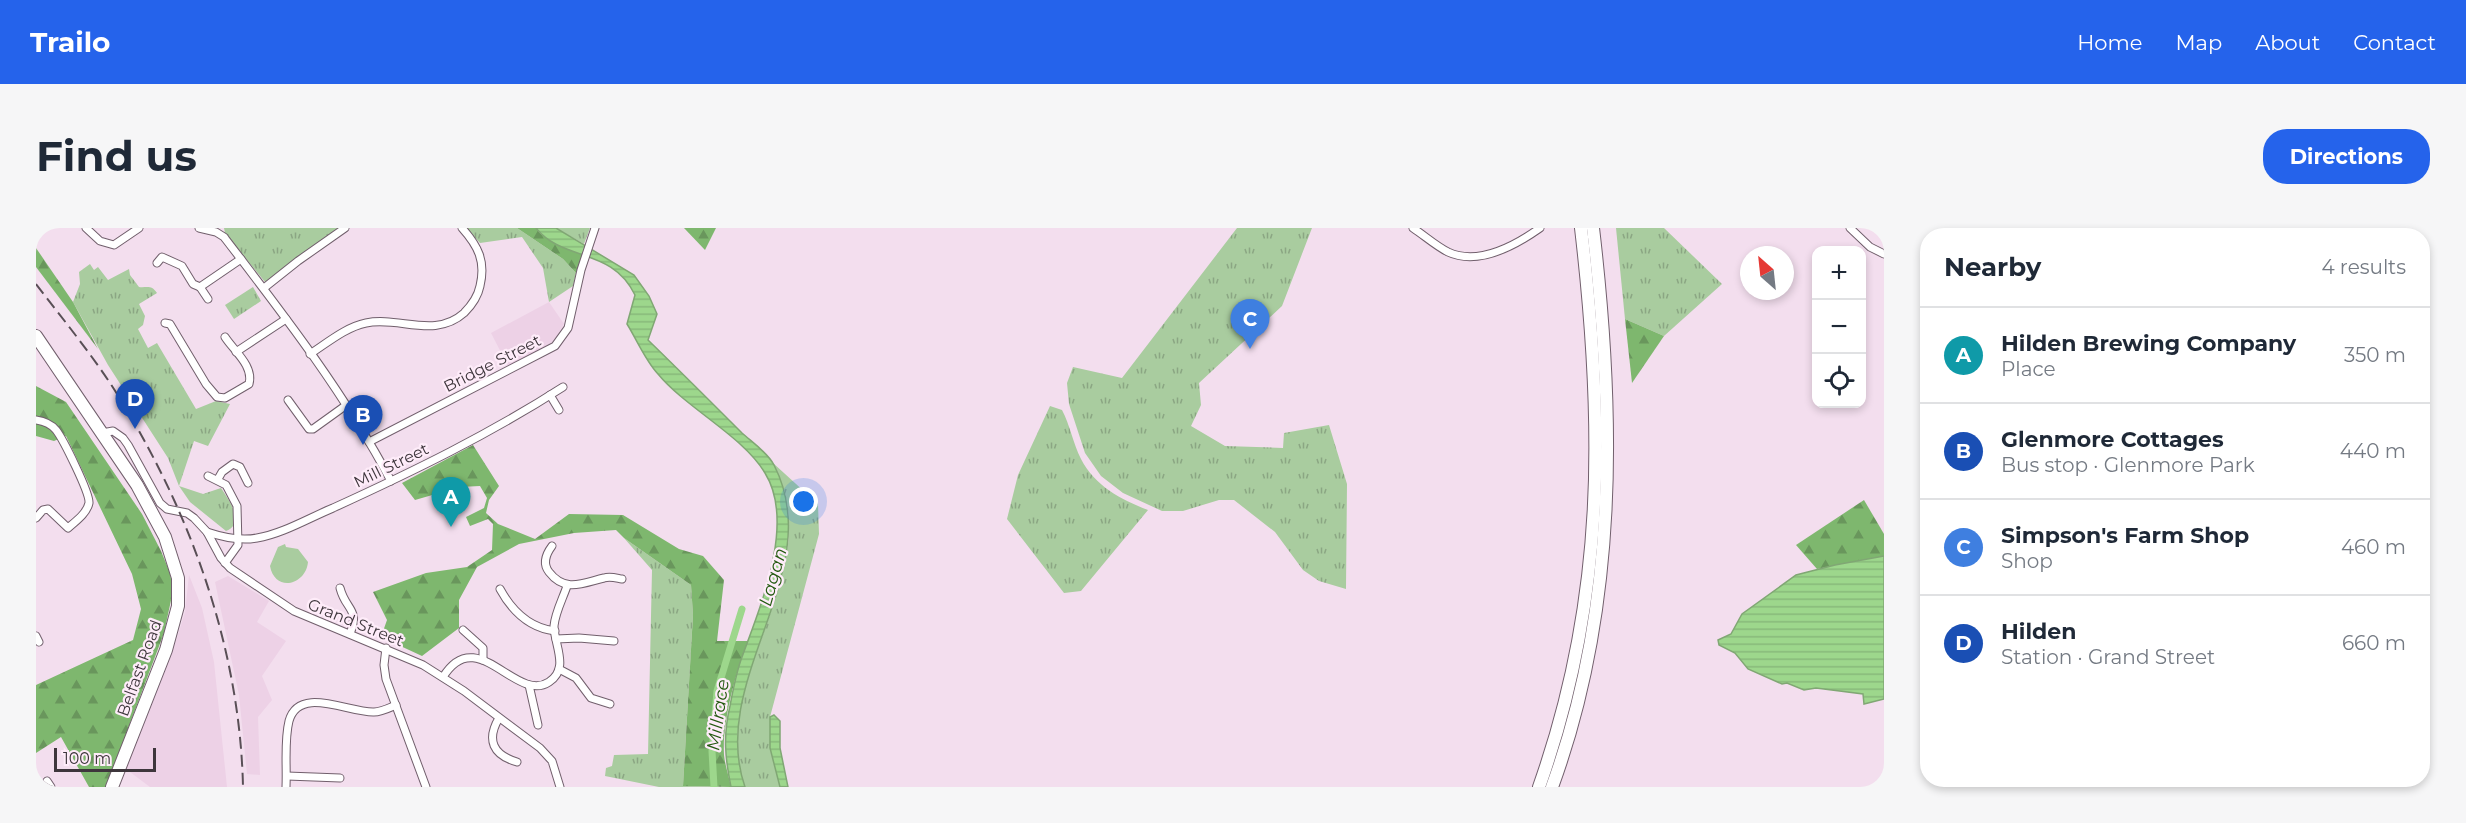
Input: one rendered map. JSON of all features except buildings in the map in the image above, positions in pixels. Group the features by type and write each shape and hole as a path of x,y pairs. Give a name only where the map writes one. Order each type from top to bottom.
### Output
{"highway":[{"path":"1539,787 1553,746 1576,652 1587,591 1592,542 1597,433 1596,388 1593,333 1581,228"},
{"path":"1552,787 1584,678 1599,591 1605,537 1609,421 1606,356 1593,228"},
{"name":"Belfast Road","path":"36,336 137,485 158,522 174,560 179,593 176,614 166,650 112,787"}],"street":[{"path":"82,236 87,229 100,241 114,245 139,228"},
{"path":"199,228 216,232 224,237 264,288 369,442 391,481"},
{"path":"264,288 297,261 345,228"},
{"path":"310,354 345,332 366,323 387,322 426,327 448,323 459,317 471,306 484,269 476,246 462,228"},
{"path":"1413,228 1449,252 1465,256 1482,255 1499,250 1519,242 1540,228"},
{"path":"1850,228 1870,247 1884,254"},
{"name":"Bridge Street","path":"369,442 555,346 568,328 581,270 594,231"},
{"path":"157,262 162,257 182,266 193,284 200,287 208,299"},
{"path":"200,287 241,260"},
{"path":"236,352 286,319"},
{"path":"165,323 170,324 206,384 217,397 230,397 249,384 251,377 248,368 225,337"},
{"name":"Mill Street","path":"207,532 237,538 257,538 267,535 391,481 494,428 563,387"},
{"path":"550,395 559,410"},
{"path":"288,400 309,429 313,429 345,406"},
{"path":"36,420 43,421 56,430 88,492 89,504 81,516 68,528 48,509 43,510 36,519"},
{"name":"Grand Street","path":"102,433 113,431 123,438 163,506 187,513 207,532 225,563 235,572 294,611 386,648 443,677 532,740 547,754 556,768 560,787"},
{"path":"218,479 222,472 233,464 240,467 248,483"},
{"path":"208,476 226,485 237,506 238,545 225,563"},
{"path":"552,546 545,559 547,569 567,586 587,584 608,577 622,579"},
{"path":"443,677 458,660 467,658 483,660 529,685 546,684 554,678 559,669 560,653 555,621 567,586"},
{"path":"340,588 344,602 354,614 355,620 350,634"},
{"path":"500,589 508,603 525,619 539,627 555,631"},
{"path":"463,630 483,648 483,660"},
{"path":"556,639 614,641"},
{"path":"386,648 385,672 426,787"},
{"path":"559,669 576,678 591,698 610,704"},
{"path":"529,685 538,725"},
{"path":"286,787 288,724 300,705 314,702 373,712 396,705"},
{"path":"499,718 493,730 495,750 503,758 517,762"},
{"path":"287,776 340,778"}],"shaded area":[{"path":"549,302 564,324 555,339 550,344 508,366 491,333"},
{"path":"189,575 202,608 214,662 227,787 150,787 126,769 177,638 185,612"},
{"path":"228,576 269,601 257,622 286,641 262,676 272,700 258,717 260,775 247,774 239,695 215,582"}],"green space":[{"path":"224,228 340,228 265,282 225,233"},
{"path":"466,228 517,228 563,259 576,273 573,286 549,302 543,268 522,237 480,243"},
{"path":"517,228 536,228 541,234 583,253 576,273 563,259"},
{"path":"556,228 590,228 584,244"},
{"path":"684,228 716,228 705,250"},
{"path":"1237,228 1312,228 1282,306 1199,383 1201,405 1191,426 1225,446 1283,448 1284,433 1329,425 1347,484 1346,589 1319,581 1303,570 1275,532 1234,500 1219,500 1183,511 1162,511 1123,493 1101,476 1085,453 1069,404 1067,383 1073,367 1122,378"},
{"path":"1616,228 1664,228 1722,284 1664,336 1625,319"},
{"path":"36,248 73,302 98,349 36,267"},
{"path":"90,264 94,270 98,267 108,280 129,269 130,275 139,287 151,287 155,290 157,293 139,304 145,316 143,325 138,329 148,348 157,343 196,409 216,401 230,404 208,446 194,441 179,486 168,458 108,365 73,302 80,284 79,272"},
{"path":"253,287 261,301 234,319 225,305"},
{"path":"1625,319 1664,336 1632,383"},
{"path":"36,386 66,402 142,514 170,573 173,591 164,633 106,787 89,787 61,737 36,753 36,685 133,640 141,609 132,574 66,436 54,441 36,436"},
{"path":"1050,406 1062,410 1081,459 1093,477 1118,496 1148,510 1081,591 1064,593 1007,519 1018,475"},
{"path":"473,445 499,486 489,500 486,513 498,524 535,539 569,514 623,515 679,549 703,556 724,580 717,641 748,641 739,667 725,727 724,755 731,787 683,786 693,615 691,585 616,530 574,533 519,544 477,567 459,600 459,628 422,656 381,637 387,620 373,592 426,573 467,567 492,550 493,524 488,519 470,526 466,517 484,508 487,498 480,486 460,487 415,500 402,483"},
{"path":"773,463 818,504 819,534 770,717 770,748 780,787 745,787 738,749 740,712 784,566 789,530 785,493"},
{"path":"179,486 203,494 221,488 234,511 235,523 226,531 190,502"},
{"path":"1864,500 1884,534 1884,556 1817,569 1796,545"},
{"path":"624,538 691,585 693,615 683,786 718,787 659,787 605,776 606,768 612,766 614,755 648,754 652,570"},
{"path":"285,544 286,547 298,549 308,562 302,576 290,583 278,580 273,575 270,566 278,547"}],"water":[{"name":"Lagan","path":"536,228 556,228 634,275 649,296 657,314 648,340 764,452 774,465 787,505 787,545 779,585 741,706 738,746 745,787 731,787 726,756 726,727 738,669 758,614 772,565 777,516 774,493 765,473 743,447 683,399 649,363 627,324 635,295 625,280 614,269 601,262 547,239"},
{"path":"1884,556 1884,699 1864,704 1863,694 1816,688 1804,690 1787,683 1782,684 1748,669 1735,653 1719,645 1718,640 1731,634 1742,614 1796,575"},
{"path":"774,715 780,721 780,748 788,787 780,787 770,748 770,717"}],"waterway":[{"name":"Millrace","path":"714,787 712,751 717,691 742,609"}],"railway":[{"path":"36,284 112,386 164,479 186,528 205,578 232,681 240,734 243,787"}],"place":[{"name":"Simpson's Farm Shop","path":"1250,349"},
{"name":"Hilden","path":"135,429"},
{"name":"Glenmore Cottages","path":"363,445"},
{"name":"Hilden Brewing Company","path":"451,527"}]}
